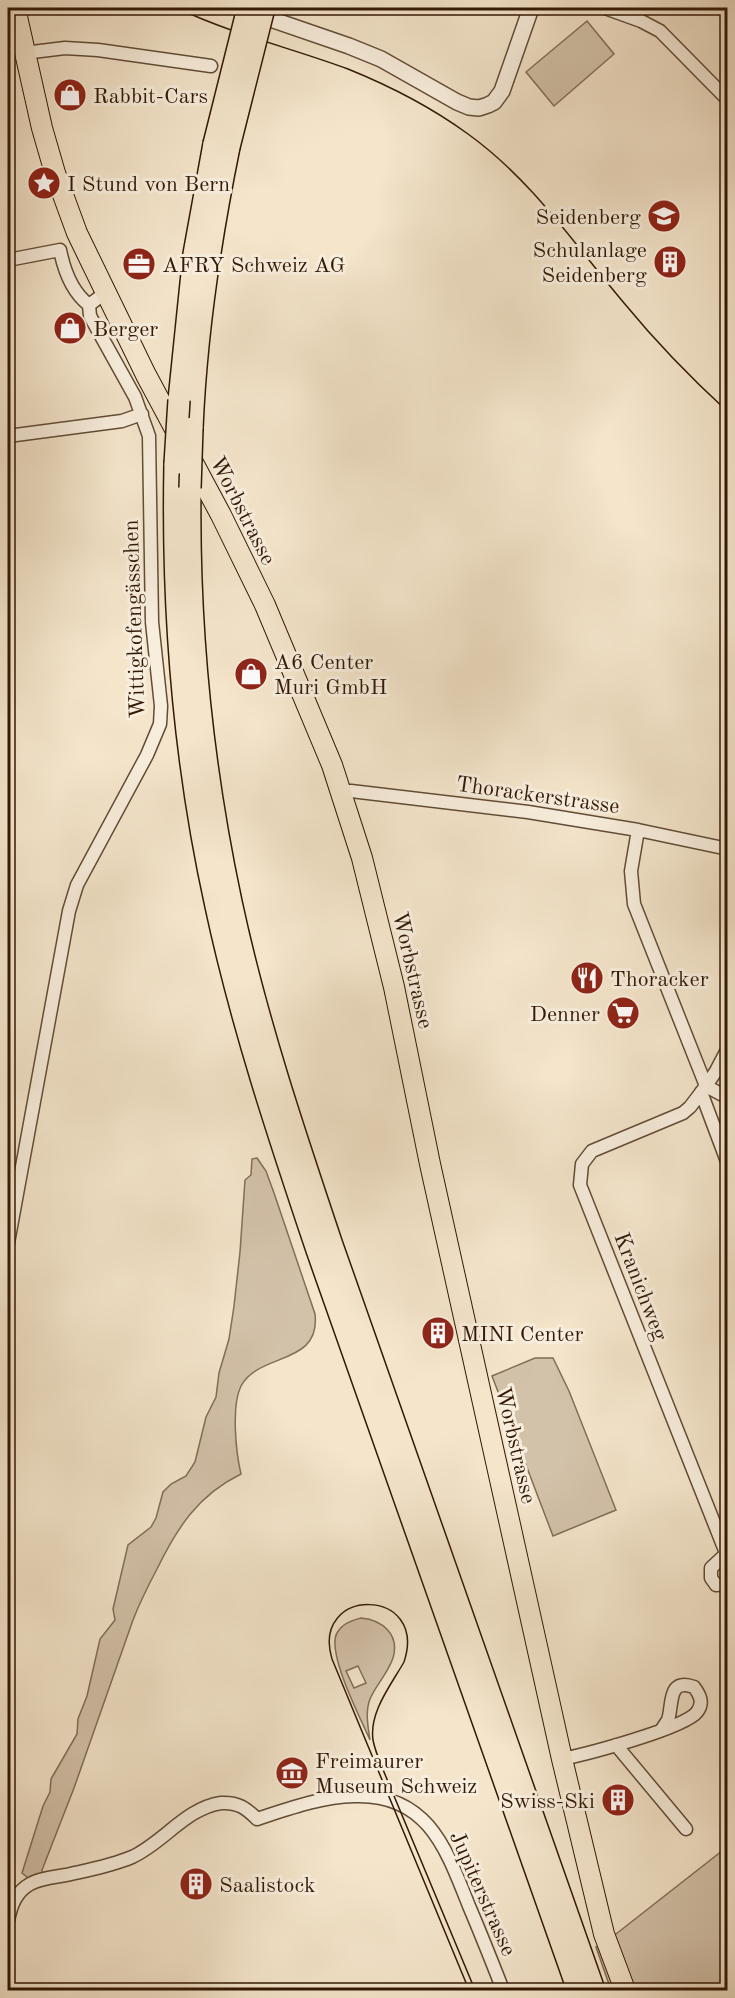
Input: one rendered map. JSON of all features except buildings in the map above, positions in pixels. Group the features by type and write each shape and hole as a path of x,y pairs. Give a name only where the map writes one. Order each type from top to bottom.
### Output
{"highway":[{"path":"248,8 221,145 194,254 175,464 177,601 186,727 205,853 237,991 267,1096 307,1219 578,1990"},
{"path":"264,8 245,76 221,145 199,342 192,428 190,488 192,611 204,742 224,871 254,998 288,1112 332,1245 594,1990"}],"main road":[{"name":"Worbstrasse","path":"15,8 37,111 55,173 77,233 105,293 254,581 286,652 341,792 381,932 562,1759 604,1934 626,1990"}],"street":[{"path":"239,8 349,46 402,70 457,102 479,108 494,102 502,91 531,8"},
{"path":"604,8 642,21 660,32 728,100"},
{"path":"24,53 65,48 98,50 211,66"},
{"name":"Wittigkofengässchen","path":"8,260 60,250 74,286 88,305 90,316 142,414 149,436 152,622 161,706 159,724 147,755 77,885 72,902 8,1244"},
{"path":"88,305 105,293"},
{"path":"8,436 122,421 142,414"},
{"name":"Thorackerstrasse","path":"341,792 351,791 528,812 638,830 728,849"},
{"path":"638,830 631,871 632,896 640,924 704,1089 728,1164"},
{"name":"Kranichweg","path":"728,1048 716,1071 690,1107 683,1113 592,1151 582,1164 579,1178 582,1192 726,1557 711,1568 711,1578 716,1585 728,1584"},
{"path":"704,1089 728,1098"},
{"path":"562,1759 616,1745 662,1729"},
{"path":"616,1745 686,1829"},
{"name":"Jupiterstrasse","path":"8,1921 12,1904 20,1891 32,1882 106,1866 134,1856 195,1814 211,1806 224,1803 238,1804 247,1808 257,1820 319,1800 371,1796 386,1799 409,1809 420,1816 435,1833 450,1857 503,1990"}],"shaded area":[{"path":"587,21 614,54 554,106 526,72"},
{"path":"257,1158 266,1171 315,1314 314,1331 299,1351 261,1368 250,1375 241,1386 235,1417 237,1454 241,1474 213,1492 190,1514 181,1526 144,1594 42,1870 43,1878 32,1881 22,1873 43,1806 50,1792 51,1779 77,1734 78,1719 87,1696 100,1639 115,1620 113,1609 128,1545 151,1527 156,1518 163,1492 171,1484 186,1476 195,1462 206,1417 216,1397 234,1306 245,1180 251,1175 252,1159"},
{"path":"535,1358 553,1358 569,1391 616,1510 553,1536 492,1376"},
{"path":"361,1618 382,1625 388,1630 394,1642 391,1663 368,1704 367,1720 370,1740 340,1670 335,1642 337,1633 342,1627","holes":["358,1666 366,1683 354,1688 346,1671"]},
{"path":"727,1847 727,1990 611,1990 596,1947 616,1934"}],"tram line":[{"path":"177,8 219,26 348,69 425,106 468,134 491,152 532,192 649,332 728,412"},
{"path":"469,1990 332,1659 330,1635 337,1618 352,1608 369,1605 386,1608 400,1619 407,1637 404,1662 387,1689 374,1719 373,1740 384,1772 475,1990"}],"place":[{"name":"Rabbit-Cars","path":"70,95"},
{"name":"I Stund von Bern","path":"44,183"},
{"name":"Seidenberg","path":"664,216"},
{"name":"Schulanlage Seidenberg","path":"670,262"},
{"name":"AFRY Schweiz AG","path":"139,264"},
{"name":"Berger","path":"70,328"},
{"name":"A6 Center Muri GmbH","path":"251,674"},
{"name":"Thoracker","path":"587,978"},
{"name":"Denner","path":"623,1013"},
{"name":"MINI Center","path":"438,1333"},
{"name":"Freimaurer Museum Schweiz","path":"292,1773"},
{"name":"Swiss-Ski","path":"618,1800"},
{"name":"Saalistock","path":"196,1884"}]}
